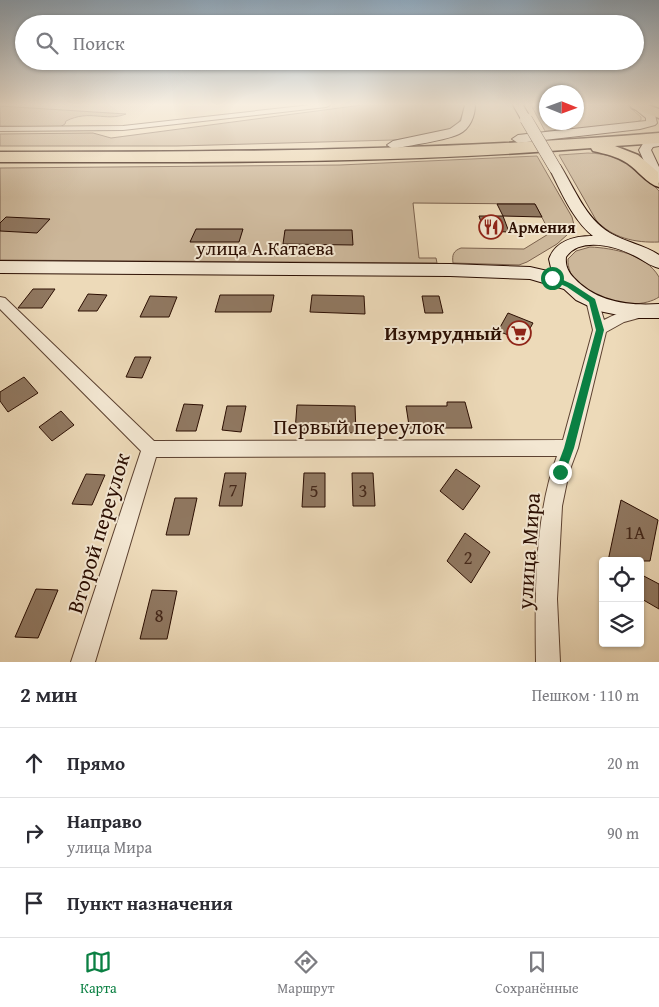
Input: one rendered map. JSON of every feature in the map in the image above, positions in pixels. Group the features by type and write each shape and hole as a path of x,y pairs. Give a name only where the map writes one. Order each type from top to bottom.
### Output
{"highway":[{"path":"0,149 522,143 597,136"},
{"path":"0,157 291,156 522,143 659,138"},
{"path":"522,143 615,151 634,160 659,180"}],"street":[{"path":"393,145 436,136"},
{"path":"536,136 584,219 600,234 659,263"},
{"path":"522,143 571,136"},
{"path":"659,142 648,145 645,150 659,180"},
{"path":"530,273 546,267 572,244 583,231 584,219"},
{"path":"572,244 586,241 601,241 659,248"},
{"path":"557,259 559,270 570,285 592,300 616,310 650,312"},
{"name":"улица А.Катаева","path":"0,267 450,270 530,273 552,278 570,285"},
{"name":"улица Мира","path":"548,662 546,599 548,548 560,472 569,448 600,330 592,300"},
{"name":"Второй переулок","path":"0,301 150,449 83,662"},
{"path":"600,330 608,322 650,312"},
{"name":"Первый переулок","path":"150,449 569,448"}],"shaded area":[{"path":"0,136 103,136 111,138 127,136 429,136 394,140 177,146 0,146"},
{"path":"588,153 619,159 636,169 659,191 659,242 641,242 624,238 609,231 596,220 559,155"},
{"path":"537,156 572,217 574,225 568,234 557,244 519,265 453,263 453,258 455,252 461,248 524,249 550,233 535,204 413,203 419,258 436,258 437,263 0,260 0,168 340,165"},
{"path":"590,247 619,251 646,263 659,277 659,297 647,302 633,304 618,303 603,299 589,292 578,283 570,272 568,259 576,251"}],"building":[{"path":"497,204 535,204 542,217 503,216"},
{"path":"479,216 503,216 509,232 484,231"},
{"path":"6,217 50,219 37,233 0,231 0,223"},
{"path":"196,229 243,229 239,242 190,242"},
{"path":"285,230 352,230 353,245 283,244"},
{"path":"33,289 55,289 42,308 18,308"},
{"path":"88,294 107,295 97,311 78,311"},
{"path":"220,295 274,295 271,312 215,312"},
{"path":"312,295 364,296 365,314 310,312"},
{"path":"150,296 177,297 169,317 140,317"},
{"path":"422,296 439,296 443,313 425,313"},
{"path":"508,313 533,323 523,341 498,331"},
{"path":"135,357 151,357 142,378 126,377"},
{"path":"24,377 38,393 8,412 0,401 0,392"},
{"path":"447,402 465,402 472,428 429,428 430,432 410,432 406,406 447,406"},
{"path":"184,404 203,405 196,431 176,431"},
{"path":"297,405 355,406 356,433 295,431"},
{"path":"227,406 246,406 241,432 222,430"},
{"path":"61,411 74,425 52,441 39,427"},
{"path":"456,469 480,486 463,510 440,491"},
{"path":"225,473 246,473 242,506 219,506"},
{"path":"304,473 325,473 325,507 302,507"},
{"path":"352,473 373,473 375,506 353,506"},
{"path":"86,474 105,475 92,505 72,504"},
{"path":"175,498 197,498 189,535 166,535"},
{"path":"621,500 658,520 650,561 644,561 644,557 609,557"},
{"path":"465,533 490,552 471,583 447,561"},
{"path":"644,576 659,584 659,609 644,600"},
{"path":"36,589 58,590 38,638 15,637"},
{"path":"152,590 177,591 167,639 140,639"}],"place":[{"name":"Армения","path":"491,227"},
{"name":"Изумрудный","path":"519,333"}],"route":[{"path":"552,278 570,285 592,300 599,319 600,330 569,448 560,472"}]}
